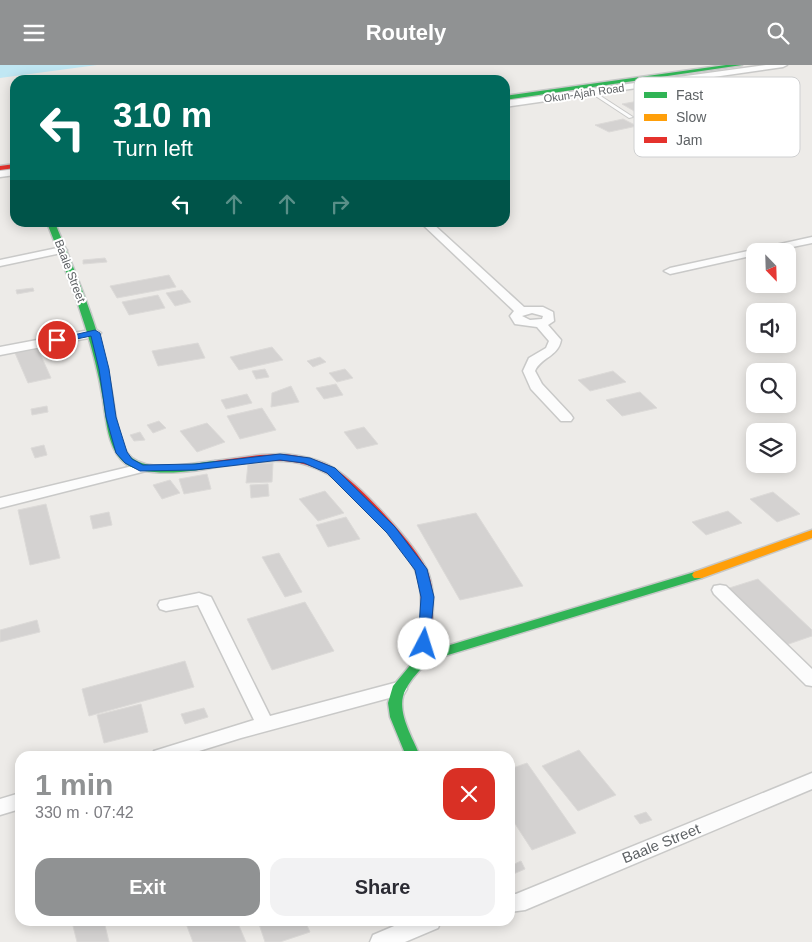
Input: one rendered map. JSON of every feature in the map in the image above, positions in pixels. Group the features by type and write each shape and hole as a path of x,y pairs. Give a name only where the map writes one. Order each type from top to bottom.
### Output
{"main road":[{"path":"654,77 739,65"},
{"path":"510,97 634,80"},
{"name":"Baale Street","path":"53,227 95,333 104,369 111,417 122,453 128,461 140,468"},
{"path":"140,468 187,467 280,457 306,461 331,471 351,487 391,530 421,569 428,597 423,658 398,689 395,703 397,717 411,751"},
{"path":"423,658 671,585 812,534"}],"street":[{"name":"Okun-Ajah Road","path":"695,77 783,65"},
{"name":"Okun-Ajah Road","path":"510,103 634,85"},
{"path":"430,227 521,311 516,316 519,321 529,324 540,324 555,340 554,347 549,353 533,361 529,371 536,385 566,418"},
{"path":"796,243 812,240"},
{"path":"0,263 62,250"},
{"path":"670,271 746,254"},
{"path":"0,351 95,333"},
{"path":"0,503 140,468"},
{"path":"720,590 812,680"},
{"path":"166,605 199,598 205,601 265,725"},
{"path":"178,751 398,689"},
{"name":"Baale Street","path":"515,903 812,781"},
{"path":"0,807 15,802"},
{"path":"381,942 418,926"}],"lane":[{"path":"592,91 631,117"}],"water":[{"path":"0,65 97,65 10,75 10,77 0,78"}],"building":[{"path":"634,102 634,111 622,104"},
{"path":"623,119 634,124 634,127 609,132 595,125"},
{"path":"105,258 107,262 83,264 83,260"},
{"path":"169,275 176,287 117,298 110,286"},
{"path":"33,288 34,291 17,294 16,290"},
{"path":"182,290 191,302 175,306 166,293"},
{"path":"158,295 165,308 129,315 122,302"},
{"path":"198,343 205,358 158,366 152,351"},
{"path":"272,347 283,360 239,370 230,357"},
{"path":"38,349 51,378 28,383 15,353"},
{"path":"320,357 326,362 313,367 307,361"},
{"path":"265,369 269,377 256,379 252,371"},
{"path":"345,369 353,378 337,382 329,373"},
{"path":"613,371 626,382 590,391 578,380"},
{"path":"336,384 343,395 324,399 316,388"},
{"path":"291,386 299,402 271,407 272,393"},
{"path":"640,392 657,408 622,416 606,400"},
{"path":"247,394 252,403 226,409 221,400"},
{"path":"47,406 48,412 32,415 31,409"},
{"path":"262,408 276,430 240,439 227,416"},
{"path":"159,421 166,428 153,433 147,425"},
{"path":"207,423 225,442 197,452 180,431"},
{"path":"364,427 378,444 357,449 344,432"},
{"path":"140,432 145,440 134,441 130,435"},
{"path":"44,445 47,455 35,458 31,448"},
{"path":"273,463 272,482 246,483 248,464"},
{"path":"207,474 211,489 184,494 179,479"},
{"path":"170,480 180,493 162,499 153,485"},
{"path":"268,484 269,496 251,498 250,485"},
{"path":"325,491 344,513 318,521 299,499"},
{"path":"773,492 800,514 777,522 750,499"},
{"path":"46,504 60,558 30,565 18,510"},
{"path":"728,511 742,523 706,535 692,522"},
{"path":"109,512 112,525 93,529 90,516"},
{"path":"476,513 523,586 460,600 417,525"},
{"path":"346,517 360,539 328,547 316,525"},
{"path":"279,553 302,592 285,597 262,557"},
{"path":"758,579 812,630 812,636 780,647 723,590"},
{"path":"305,602 334,651 272,670 247,619"},
{"path":"37,620 40,632 0,642 0,630"},
{"path":"185,661 194,687 89,716 82,689"},
{"path":"141,704 148,732 104,743 97,715"},
{"path":"204,708 208,717 185,724 181,714"},
{"path":"579,750 616,795 578,811 542,766"},
{"path":"527,763 576,833 532,850 515,824 515,767"},
{"path":"646,812 652,820 640,824 634,816"},
{"path":"521,861 525,869 515,873 515,864"},
{"path":"73,926 105,926 109,942 77,942"},
{"path":"187,926 239,926 246,942 193,942"},
{"path":"260,926 307,926 310,932 280,942 265,942"}],"traffic: fast":[{"path":"654,77 739,65"},
{"path":"510,97 634,80"},
{"path":"53,227 92,328 103,371 114,430 124,456 137,466 158,469 215,464"},
{"path":"423,658 698,575"},
{"path":"411,751 397,717 395,703 398,689 423,658 426,627"}],"traffic: slow":[{"path":"698,575 812,534"}],"traffic: jam":[{"path":"0,168 10,167"},
{"path":"215,464 260,458 284,458 309,462 331,471 380,517 416,560 424,577 427,598 426,627"}],"route":[{"path":"57,340 95,333 104,369 111,417 122,453 128,461 140,468 195,467 280,457 306,461 331,471 351,487 391,530 421,569 428,597 424,644"}]}
